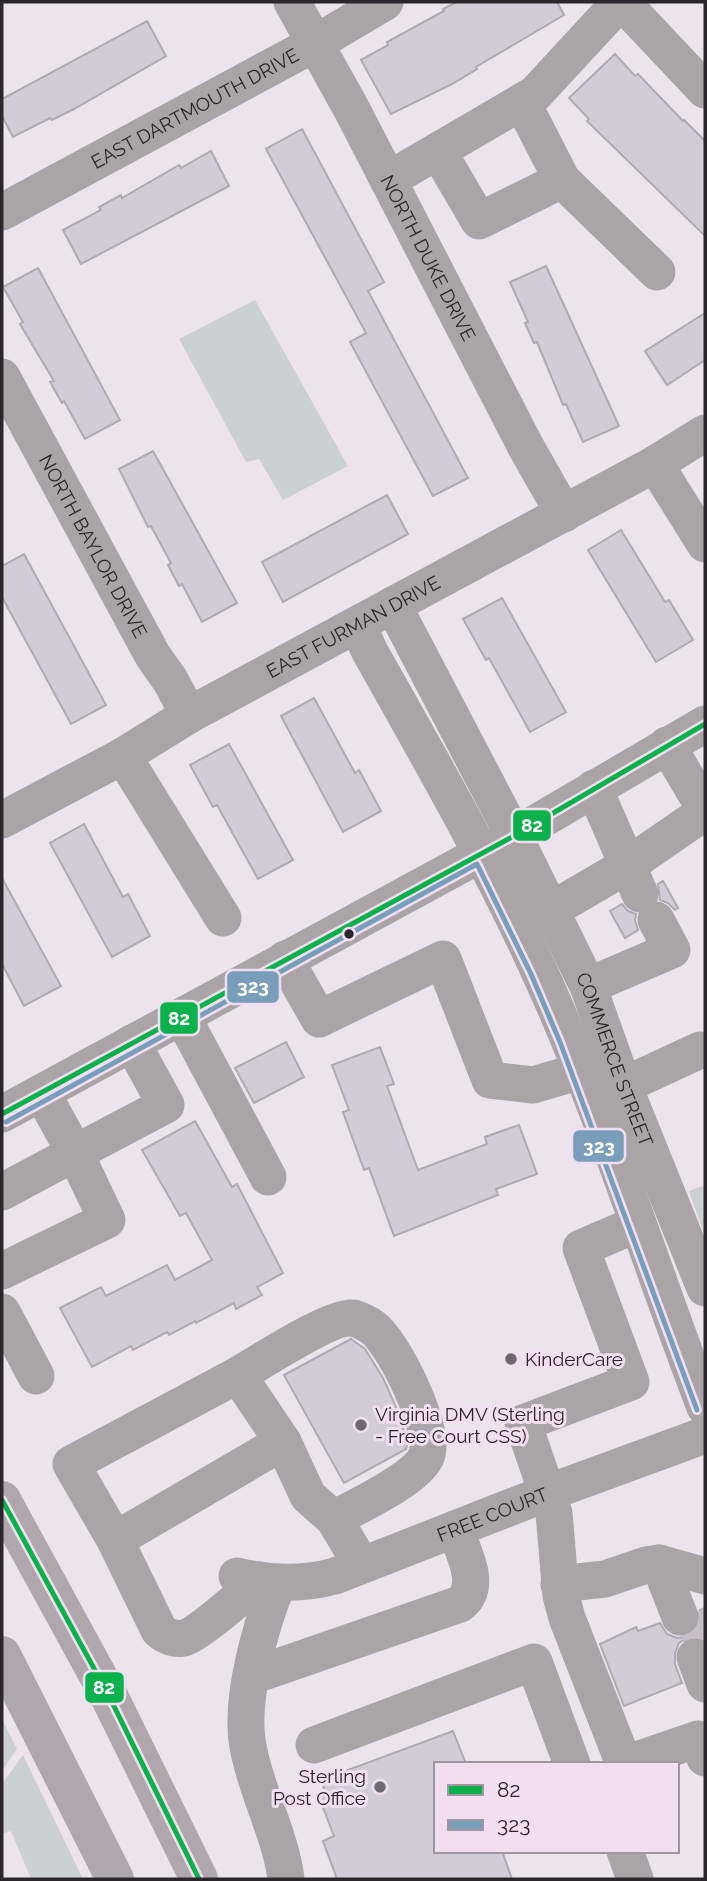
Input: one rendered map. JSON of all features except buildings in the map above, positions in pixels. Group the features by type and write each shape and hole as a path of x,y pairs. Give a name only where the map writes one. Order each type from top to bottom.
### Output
{"main road":[{"path":"2,1500 108,1694 200,1879"},
{"path":"2,1655 115,1879"}],"street":[{"name":"NORTH DUKE DRIVE","path":"292,2 388,180 526,447 564,514"},
{"name":"EAST DARTMOUTH DRIVE","path":"2,212 314,44 385,2"},
{"path":"388,180 535,94 621,2 705,90"},
{"path":"522,102 562,180 657,272"},
{"path":"438,151 479,221 562,180"},
{"name":"NORTH BAYLOR DRIVE","path":"2,377 153,656 189,715"},
{"name":"EAST FURMAN DRIVE","path":"2,820 123,756 189,715 655,464 705,433"},
{"path":"655,464 705,544"},
{"name":"COMMERCE STREET","path":"393,605 589,986 599,1086 637,1224 705,1407"},
{"name":"COMMERCE STREET","path":"358,626 481,852 539,970 705,1288"},
{"path":"2,1114 514,836 705,724"},
{"path":"551,910 641,893 705,810 667,746"},
{"path":"123,756 223,918"},
{"path":"589,986 671,950 641,893 594,788"},
{"path":"285,959 318,1019 443,959 490,1080 533,1085 599,1086 700,1050"},
{"path":"182,1016 268,1177"},
{"path":"2,1192 166,1105 132,1044"},
{"path":"2,1271 107,1220 75,1153 41,1093"},
{"path":"624,1762 567,1618 559,1584 554,1513 523,1423 631,1382 581,1248 637,1224"},
{"path":"2,1312 36,1376"},
{"path":"286,1879 283,1854 258,1785 247,1740 247,1705 265,1616 258,1580 196,1632 183,1638 170,1637 159,1630 115,1540 71,1464 328,1324 352,1318 374,1328 393,1354 421,1406 428,1431 427,1455 413,1474 334,1519"},
{"path":"238,1375 283,1442 308,1496 334,1519 361,1564"},
{"name":"FREE COURT","path":"258,1580 323,1579 705,1435"},
{"path":"115,1540 283,1442"},
{"path":"252,1676 460,1604 467,1599 471,1582 455,1529"},
{"path":"559,1584 606,1579 646,1565 682,1569 693,1613"},
{"path":"314,1745 534,1662 571,1762"},
{"path":"633,1762 703,1744"},
{"path":"626,1853 635,1879"}],"shaded area":[{"path":"255,300 348,466 283,500 259,459 246,462 179,339"},
{"path":"705,1185 705,1237 689,1191"},
{"path":"2,1719 17,1749 2,1771"},
{"path":"23,1755 83,1879 31,1879 11,1831 2,1834 2,1784"}],"tunnel":[{"path":"693,1613 705,1646"}],"transit line":[{"name":"82","path":"2,1114 514,836 705,724"},
{"name":"323","path":"6,1122 477,864 531,974 560,1042 697,1410"},
{"name":"82","path":"2,1500 108,1694 199,1879"}],"place":[{"name":"KinderCare","path":"511,1359"},
{"name":"Virginia DMV (Sterling - Free Court CSS)","path":"361,1425"},
{"name":"Sterling Post Office","path":"380,1787"}]}
